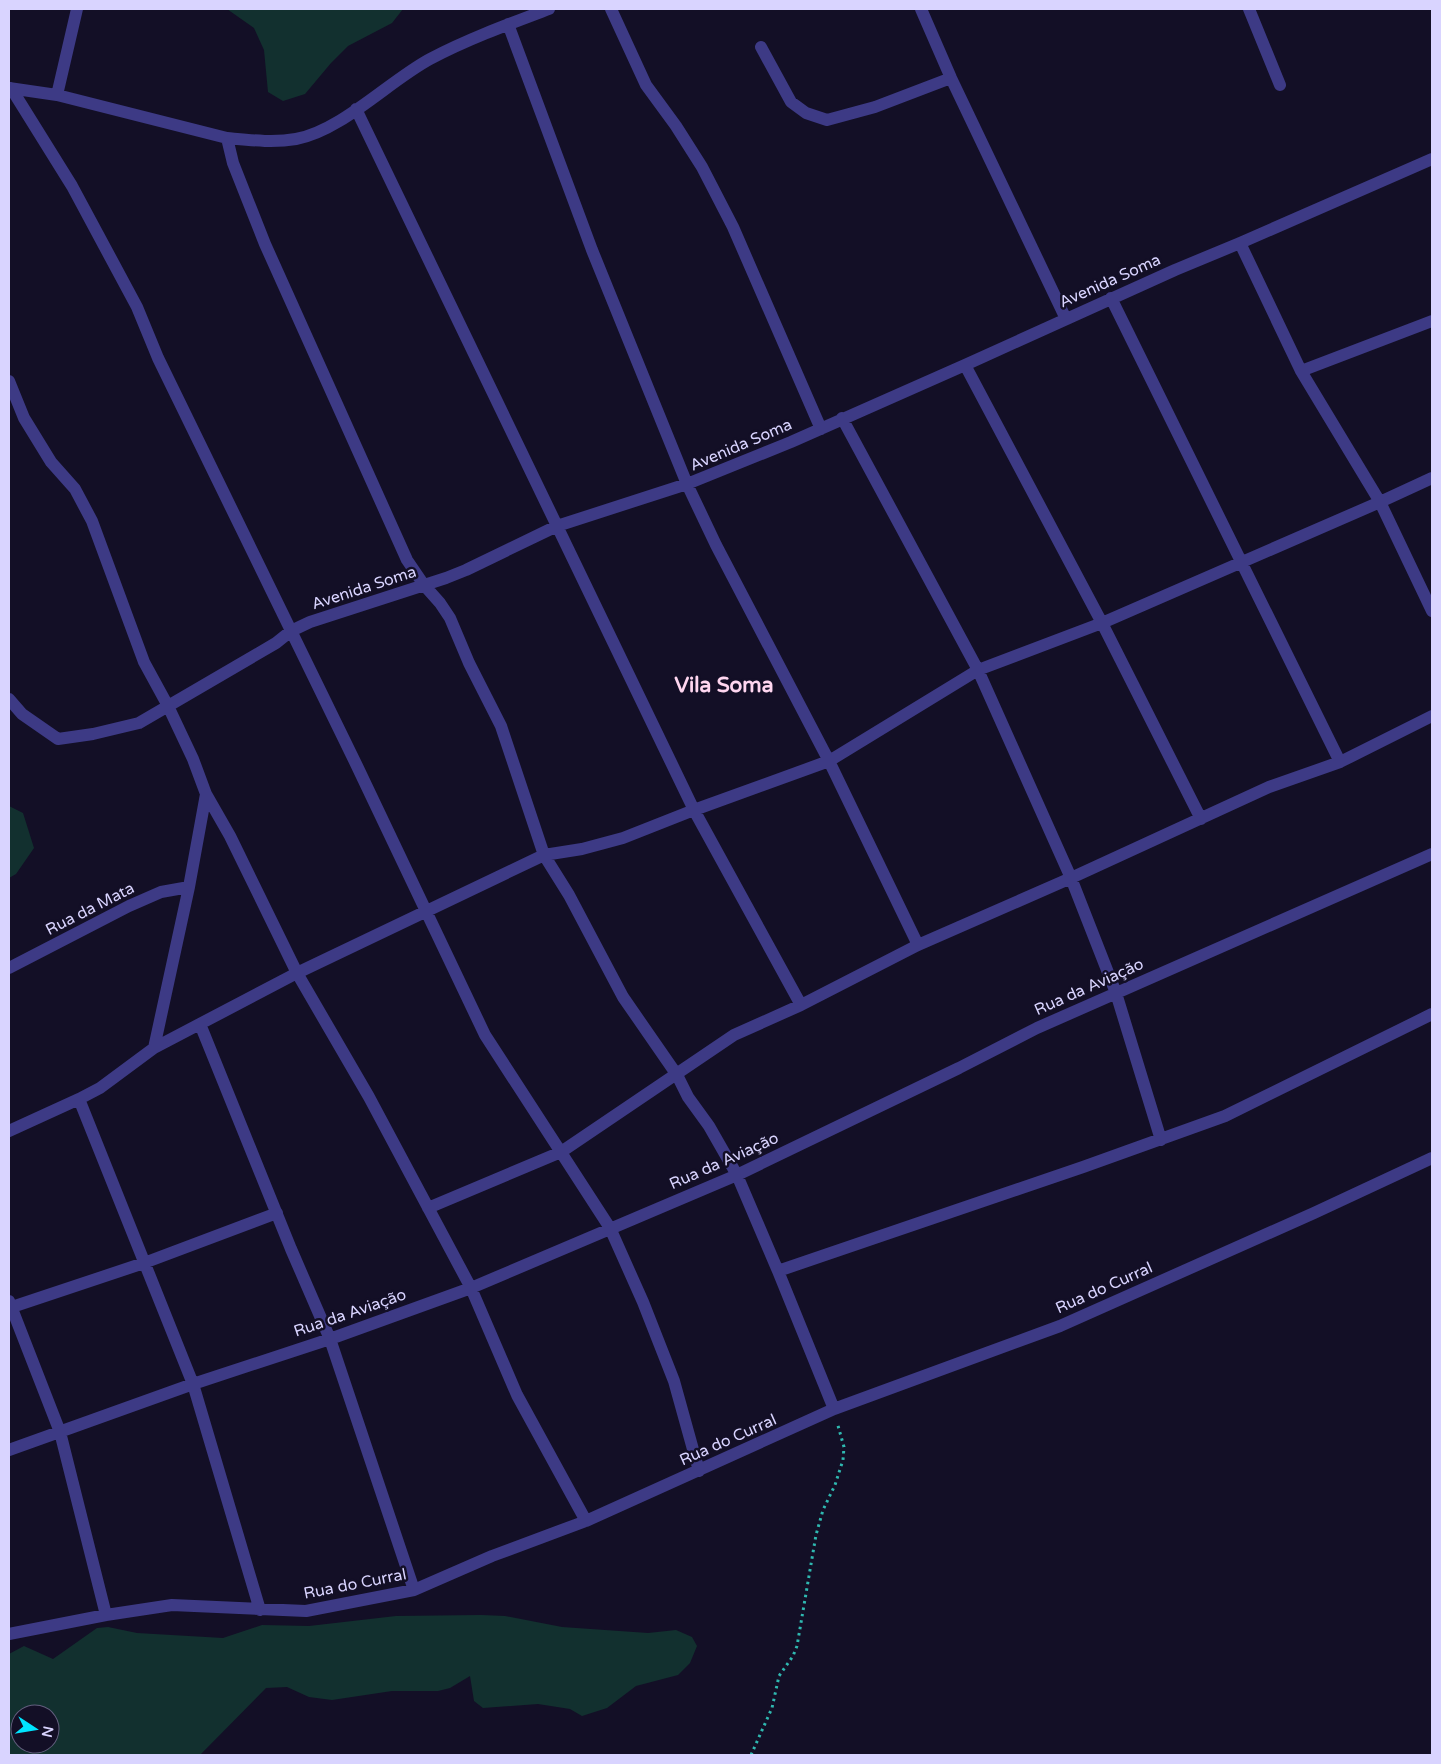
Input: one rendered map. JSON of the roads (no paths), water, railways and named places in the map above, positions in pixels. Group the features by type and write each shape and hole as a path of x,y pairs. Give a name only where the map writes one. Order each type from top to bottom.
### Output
{"street":[{"path":"58,95 77,9"},
{"path":"10,88 58,95 227,138 254,140 296,139 330,126 429,60 508,24 550,9"},
{"path":"611,9 646,85 676,126 702,167 733,227 821,429"},
{"path":"921,9 951,78 1066,319"},
{"path":"1249,9 1280,86"},
{"path":"508,24 592,250 687,484 716,545 829,761 918,945"},
{"path":"761,47 791,102 806,113 827,120 875,107 951,78"},
{"path":"10,88 72,186 137,307 158,358 485,1036 610,1228 644,1302 674,1381 699,1471"},
{"path":"356,109 694,810 801,1005"},
{"path":"227,138 233,163 268,253 407,560 450,618 469,663 501,726 544,855 569,895 623,997 677,1074 688,1097 709,1126 737,1175 834,1409"},
{"name":"Avenida Soma","path":"9,699 22,714 58,739 93,734 139,723 276,643 291,631 310,622 466,570 557,526 687,484 821,429 1111,298 1432,158"},
{"path":"1240,243 1302,371 1380,502 1432,611"},
{"path":"1111,298 1340,762"},
{"path":"1302,371 1432,321"},
{"path":"965,365 1102,623 1201,819"},
{"path":"9,381 29,425 51,462 75,489 92,521 144,662 168,706 193,760 206,794 230,836 297,973 369,1097 471,1288 517,1395 586,1521"},
{"path":"842,418 978,670 1071,878 1116,993 1161,1140"},
{"path":"9,1131 79,1100 100,1088 154,1048 297,973 544,855 623,838 829,761 978,670 1102,623 1432,478"},
{"path":"428,1208 561,1152 734,1034 801,1005 918,945 1071,878 1269,787 1340,762 1432,716"},
{"path":"154,1048 189,887 206,794"},
{"name":"Rua da Aviação","path":"9,1450 471,1288 737,1175 960,1068 1037,1028 1432,854"},
{"name":"Rua da Mata","path":"9,968 129,906 161,892 189,887"},
{"path":"778,1271 1161,1140 1225,1116 1432,1014"},
{"path":"200,1024 330,1339 414,1590"},
{"path":"79,1100 193,1384 260,1610"},
{"name":"Rua do Curral","path":"9,1634 106,1615 172,1605 306,1611 414,1590 492,1556 586,1521 834,1409 1060,1326 1314,1213 1432,1158"},
{"path":"106,1615 60,1432 10,1305 144,1263 277,1213"}],"district":[{"name":"Vila Soma","path":"724,685"}]}
